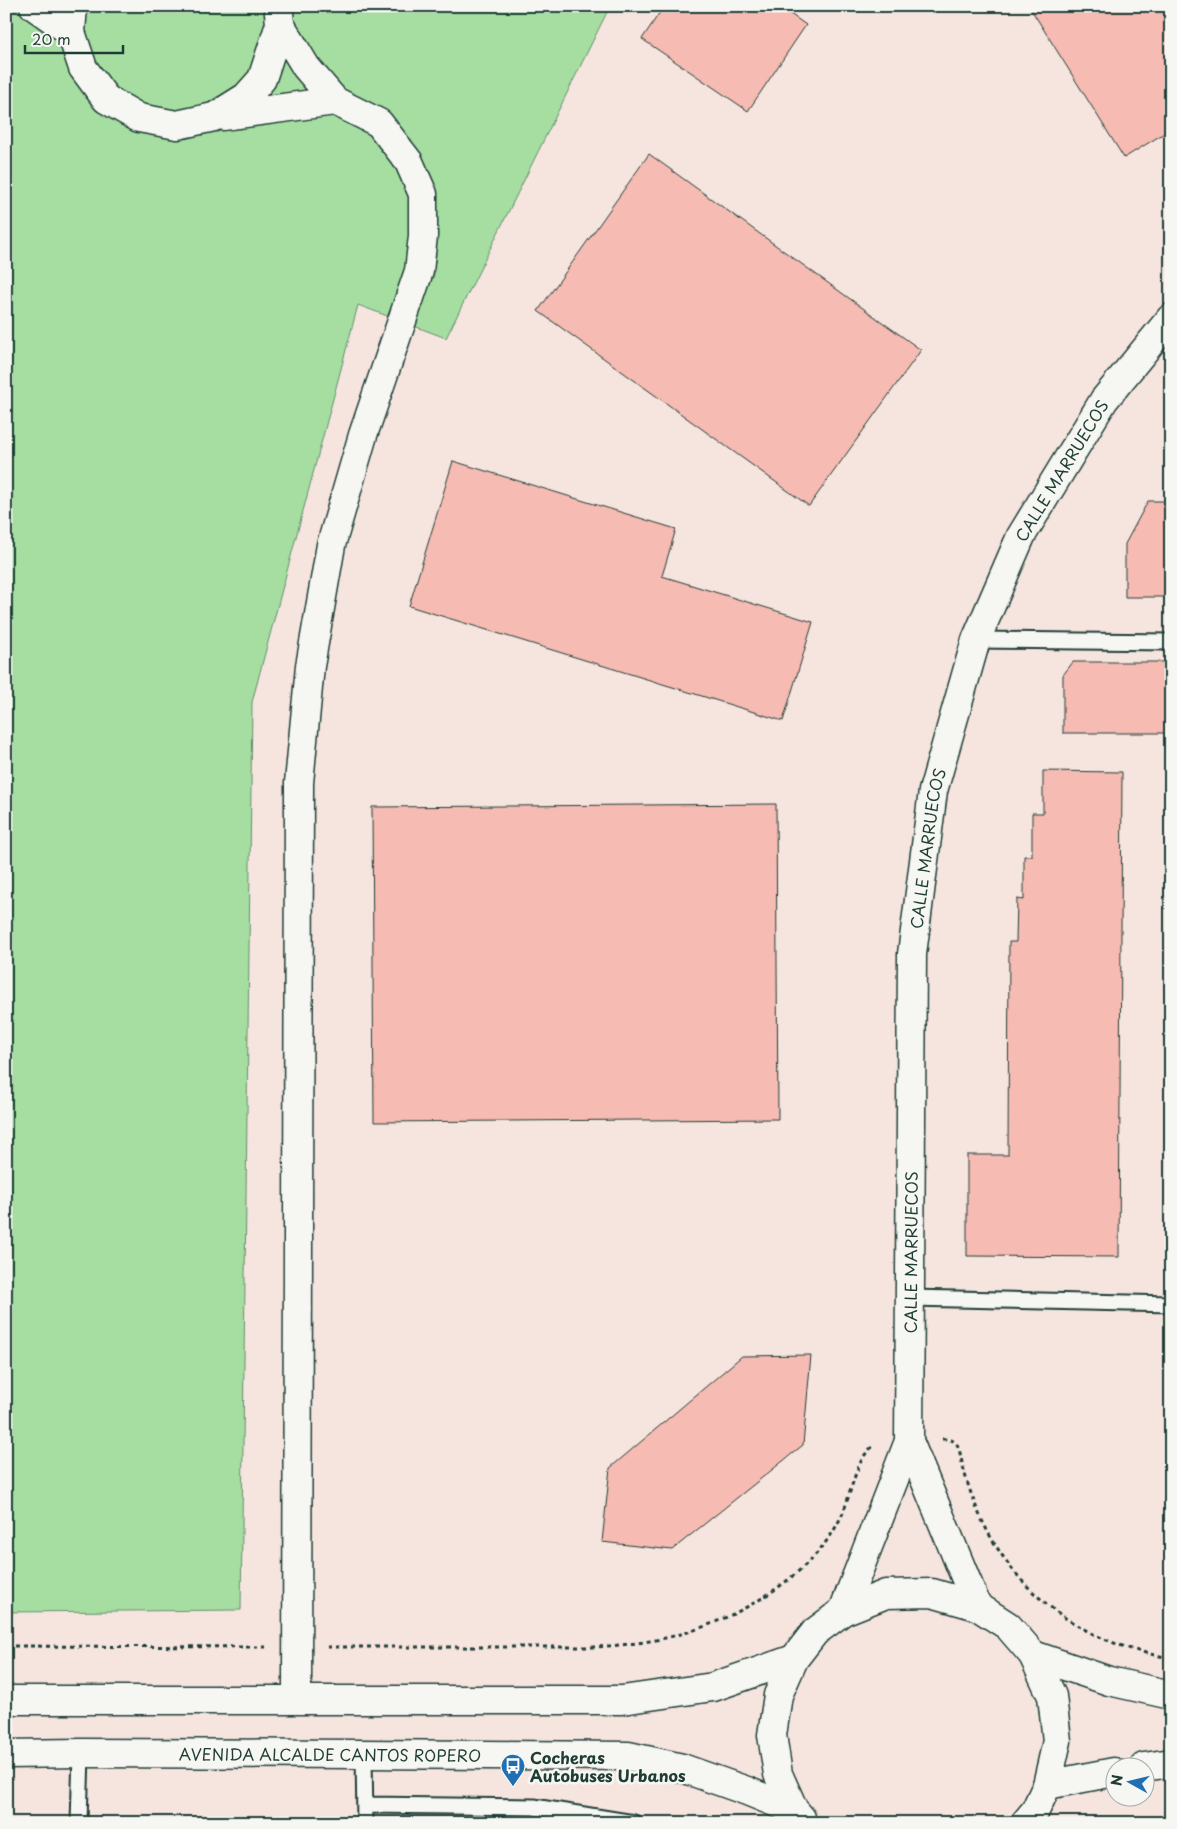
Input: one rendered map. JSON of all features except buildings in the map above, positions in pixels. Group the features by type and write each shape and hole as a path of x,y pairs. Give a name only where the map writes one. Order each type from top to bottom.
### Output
{"street":[{"path":"34,6 72,19 82,68 106,99 139,118 177,125 214,117 335,101"},
{"path":"214,117 246,97 262,79 279,15"},
{"path":"279,15 306,67 335,101 380,123 409,162 423,194 423,236 419,271 363,435 331,545 310,666 299,783 297,1699"},
{"name":"CALLE MARRUECOS","path":"843,1611 909,1441 912,954 934,791 976,640 1026,527 1104,400 1171,318"},
{"name":"CALLE MARRUECOS","path":"909,1441 977,1606"},
{"path":"799,1817 778,1774 772,1735 778,1695 794,1659 815,1632 843,1611 886,1594 932,1593 977,1606 1008,1626 1032,1654 1052,1696 1057,1741 1047,1785 1035,1811 1025,1823"},
{"path":"1032,1654 1109,1681 1171,1695"},
{"path":"6,1700 622,1700 713,1687 794,1659"},
{"name":"AVENIDA ALCALDE CANTOS ROPERO","path":"6,1754 628,1756 682,1768 799,1817"},
{"path":"1154,1766 1171,1763"},
{"path":"1047,1785 1104,1774"}],"lane":[{"path":"976,640 1171,642"},
{"path":"910,1298 1171,1304"},
{"path":"79,1823 82,1753"},
{"path":"364,1754 365,1823"},
{"path":"365,1805 534,1807 634,1823"}],"path":[{"path":"6,1646 595,1647 639,1644 683,1634 731,1615 756,1601 803,1566 826,1543 840,1519 867,1452 882,1442 950,1439 956,1442 959,1448 970,1493 989,1536 1015,1574 1050,1608 1066,1619 1108,1641 1128,1649 1171,1658"}],"shaded area":[{"path":"610,6 1171,6 1171,1823 6,1823 6,1612 241,1610 252,702 358,305 446,338"}],"green space":[{"path":"6,6 610,6 446,338 358,305 252,702 241,1610 6,1612"}],"place":[{"name":"Cocheras Autobuses Urbanos","path":"513,1787"}]}
